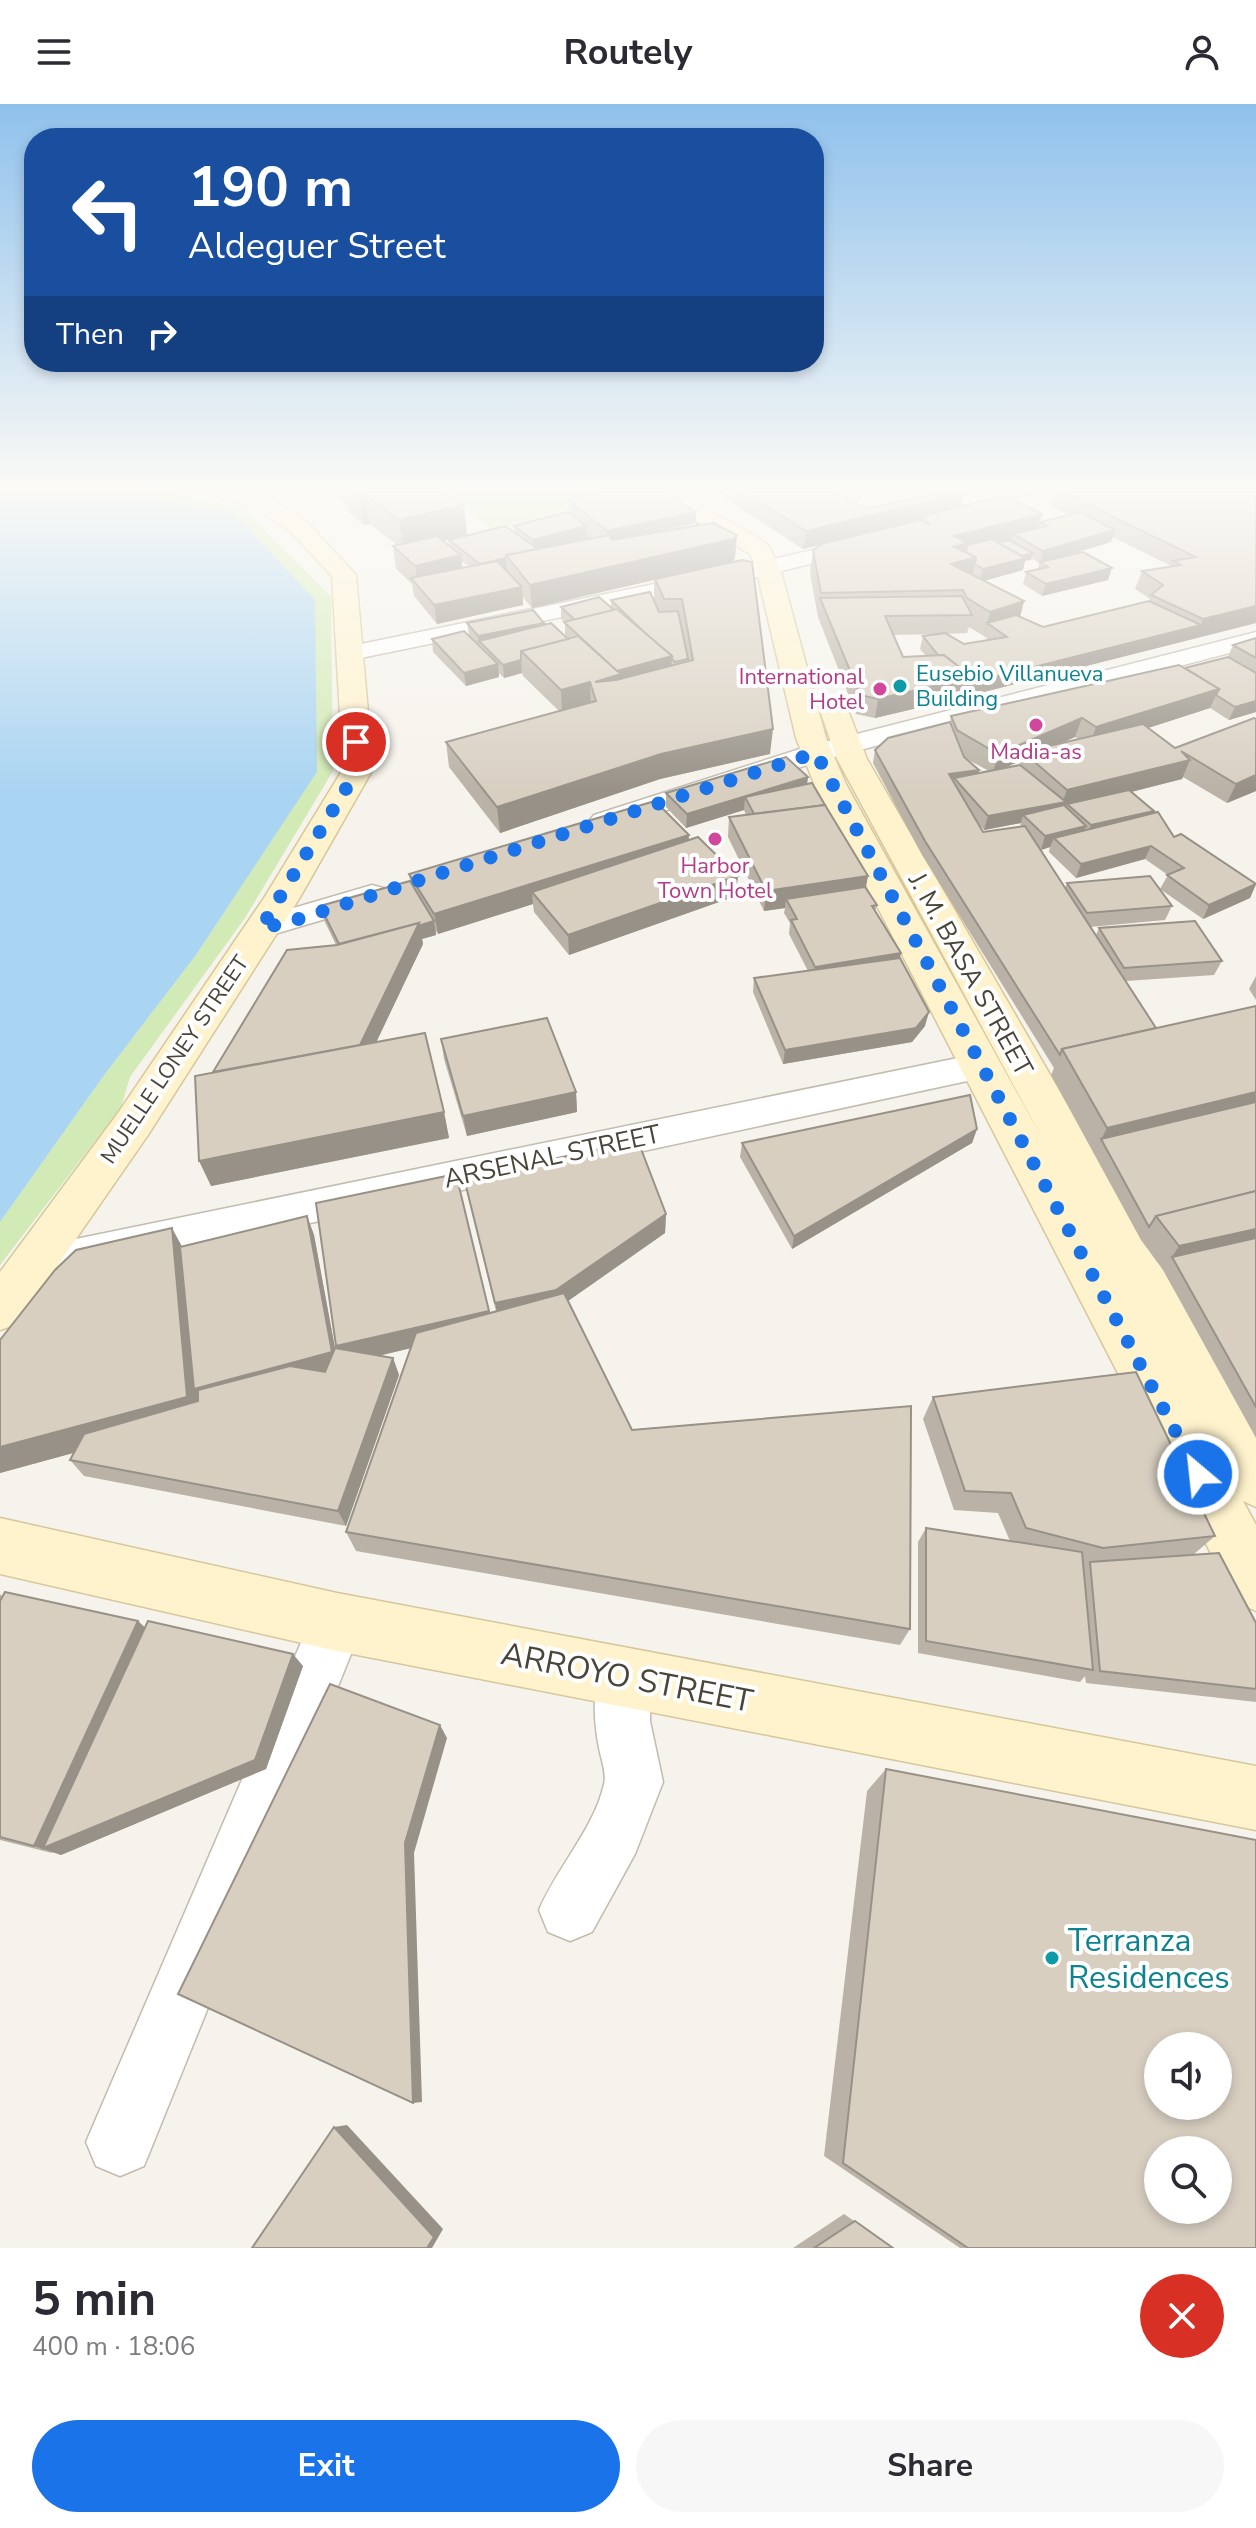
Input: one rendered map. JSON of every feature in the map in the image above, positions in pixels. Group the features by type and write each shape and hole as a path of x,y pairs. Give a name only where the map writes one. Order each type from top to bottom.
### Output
{"main road":[{"name":"MUELLE LONEY STREET","path":"0,1309 133,1124 261,928 358,769 346,592"},
{"name":"J. M. BASA STREET","path":"786,592 831,750 982,1066 1256,1582"},
{"name":"J. M. BASA STREET","path":"831,750 1256,1481"},
{"name":"ARROYO STREET","path":"0,1546 337,1622 1256,1798"}],"street":[{"path":"351,653 647,592"},
{"path":"574,830 831,750 1256,639"},
{"path":"261,928 392,889"},
{"name":"ARSENAL STREET","path":"30,1271 61,1259 982,1066"},
{"path":"120,2142 337,1622"},
{"path":"570,1910 614,1833 634,1782 622,1721 624,1677"}],"green space":[{"path":"259,592 326,592 331,597 333,771 245,918 130,1077 121,1107 0,1265 0,1222 105,1074 196,955 317,772"}],"water":[{"path":"0,592 308,592 315,600 317,772 196,955 105,1074 0,1222"}],"building":[{"path":"423,592 497,592 434,605"},
{"path":"650,592 659,612 678,611 688,659 675,662 611,600"},
{"path":"661,592 756,592 773,729 661,754 497,807 446,742 596,701 590,682 561,690 521,651 578,636 621,674 595,682 616,680 693,660 682,599 664,599"},
{"path":"964,592 1006,592 1024,601 990,612 967,598"},
{"path":"1155,592 1256,592 1256,606 1203,619 1151,595"},
{"path":"962,596 972,615 885,616 903,657 944,655 972,677 878,699 860,695 820,598"},
{"path":"599,597 614,610 575,620 561,607"},
{"path":"1149,601 1201,625 971,683 972,677 944,655 938,655 923,636 945,633 964,644 1007,637 987,623 1016,615 1043,627"},
{"path":"617,609 672,656 617,671 564,622"},
{"path":"533,610 544,623 478,636 467,623"},
{"path":"551,623 568,639 521,651 521,660 503,665 479,641"},
{"path":"464,631 498,664 464,673 432,639"},
{"path":"1256,638 1256,658 1233,645"},
{"path":"1228,657 1256,673 1256,701 1235,707 1216,695 1219,689 1185,668"},
{"path":"1179,665 1219,689 1096,727 1082,718 998,754 957,730 951,716"},
{"path":"1254,718 1256,775 1236,784 1181,751 1190,760 1067,790 1023,752 1143,724 1175,748"},
{"path":"950,722 964,757 979,770 949,774 983,832 1025,826 1156,1028 1062,1049 1060,1055 925,841 875,750 888,738"},
{"path":"786,757 808,777 687,814 666,793"},
{"path":"1020,765 1066,802 988,816 954,778"},
{"path":"812,783 825,805 754,814 745,797"},
{"path":"1129,790 1154,811 1091,825 1067,804"},
{"path":"655,801 689,835 434,914 409,874"},
{"path":"825,805 868,876 766,891 729,817"},
{"path":"1064,805 1086,826 1045,836 1023,815"},
{"path":"1158,812 1174,837 1181,834 1256,884 1209,905 1167,875 1184,868 1151,846 1081,864 1054,838"},
{"path":"698,837 738,876 568,935 532,892"},
{"path":"1150,876 1172,906 1087,913 1067,883"},
{"path":"410,881 434,921 339,944 320,906"},
{"path":"865,887 877,905 872,906 901,953 815,967 791,920 797,919 786,899"},
{"path":"1195,921 1222,961 1124,968 1099,928"},
{"path":"419,923 360,1045 213,1072 287,950 337,945"},
{"path":"900,958 929,1012 916,1028 785,1050 754,978"},
{"path":"1256,1006 1256,1092 1107,1128 1062,1049"},
{"path":"547,1018 576,1092 463,1116 441,1039"},
{"path":"425,1033 444,1112 199,1161 195,1076"},
{"path":"970,1095 977,1129 794,1236 742,1143"},
{"path":"1256,1102 1256,1191 1156,1216 1149,1227 1101,1139"},
{"path":"638,1141 666,1214 556,1290 495,1303 464,1178"},
{"path":"456,1174 489,1311 336,1346 316,1203"},
{"path":"1256,1191 1256,1229 1179,1246 1156,1216"},
{"path":"307,1216 332,1352 194,1389 180,1247"},
{"path":"172,1228 187,1397 0,1447 0,1340 55,1270 76,1250"},
{"path":"1256,1238 1256,1407 1172,1257"},
{"path":"564,1293 632,1430 911,1406 910,1629 346,1532 416,1333"},
{"path":"335,1348 393,1358 338,1511 70,1460 84,1434 198,1401 198,1390 290,1366 325,1372"},
{"path":"1136,1372 1215,1536 1103,1548 1026,1528 1011,1493 965,1491 933,1397"},
{"path":"926,1528 1082,1552 1093,1670 926,1641"},
{"path":"1219,1553 1256,1623 1256,1689 1100,1671 1090,1562"},
{"path":"5,1592 138,1621 34,1846 0,1837 0,1601"},
{"path":"148,1621 293,1654 255,1760 43,1848"},
{"path":"330,1684 440,1725 405,1843 413,2103 178,1994"},
{"name":"Terranza Residences","path":"886,1769 1256,1840 1256,2248 968,2248 843,2163"},
{"path":"334,2127 434,2237 427,2248 252,2248"},
{"path":"855,2221 893,2248 814,2248"}],"place":[{"name":"Eusebio Villanueva Building","path":"900,686"},
{"name":"International Hotel","path":"880,689"},
{"name":"Madia-as","path":"1036,725"},
{"name":"Harbor Town Hotel","path":"715,839"},
{"name":"Terranza Residences","path":"1052,1958"}],"route":[{"path":"356,742 358,769 261,928 286,923 816,753 1198,1474"}]}
